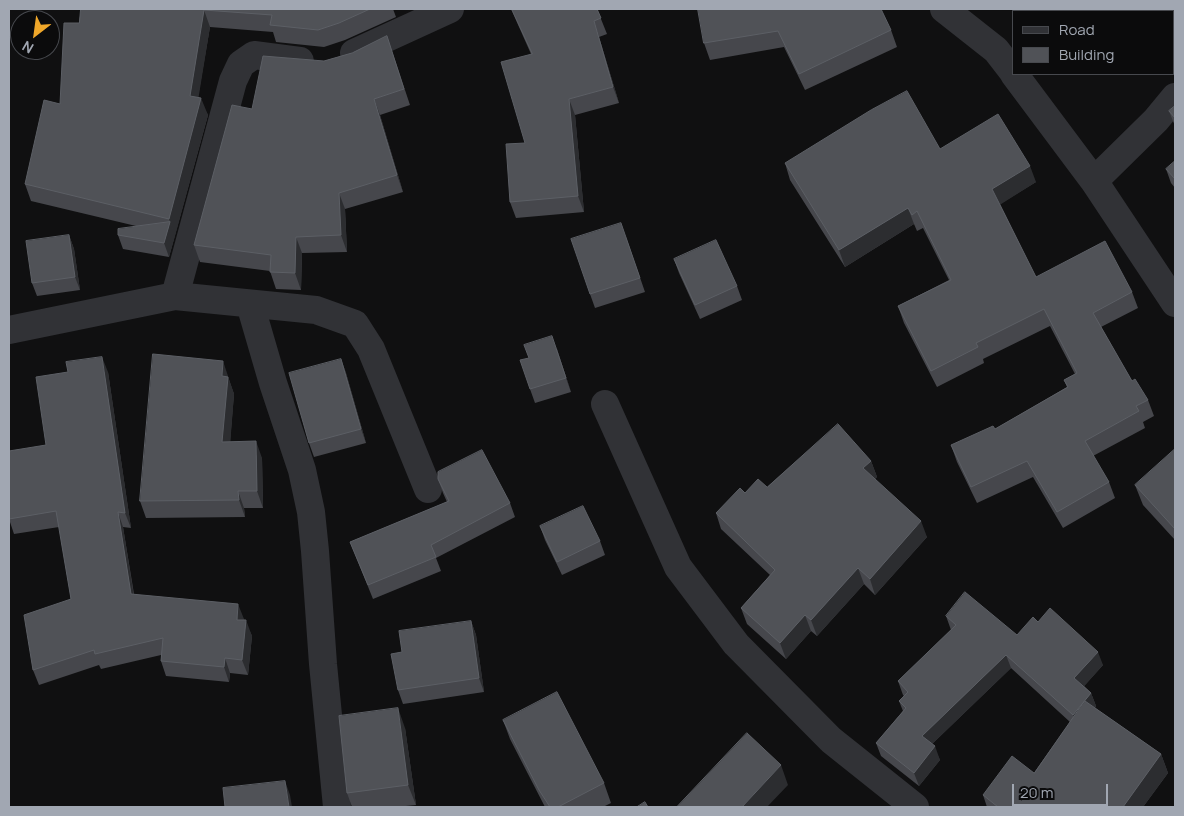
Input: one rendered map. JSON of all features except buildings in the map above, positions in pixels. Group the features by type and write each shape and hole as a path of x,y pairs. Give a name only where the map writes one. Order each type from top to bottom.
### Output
{"street":[{"path":"175,296 233,81 241,64 254,55 330,62 450,9"},
{"path":"944,9 996,50 1012,72"},
{"path":"1014,75 1094,181 1175,303"},
{"path":"1094,181 1156,120 1175,97"},
{"path":"9,330 175,296 316,310 355,324 371,349 428,489"},
{"path":"250,304 273,383 302,470 311,512 337,807"},
{"path":"604,404 678,567 736,644 832,740 915,807"}]}
